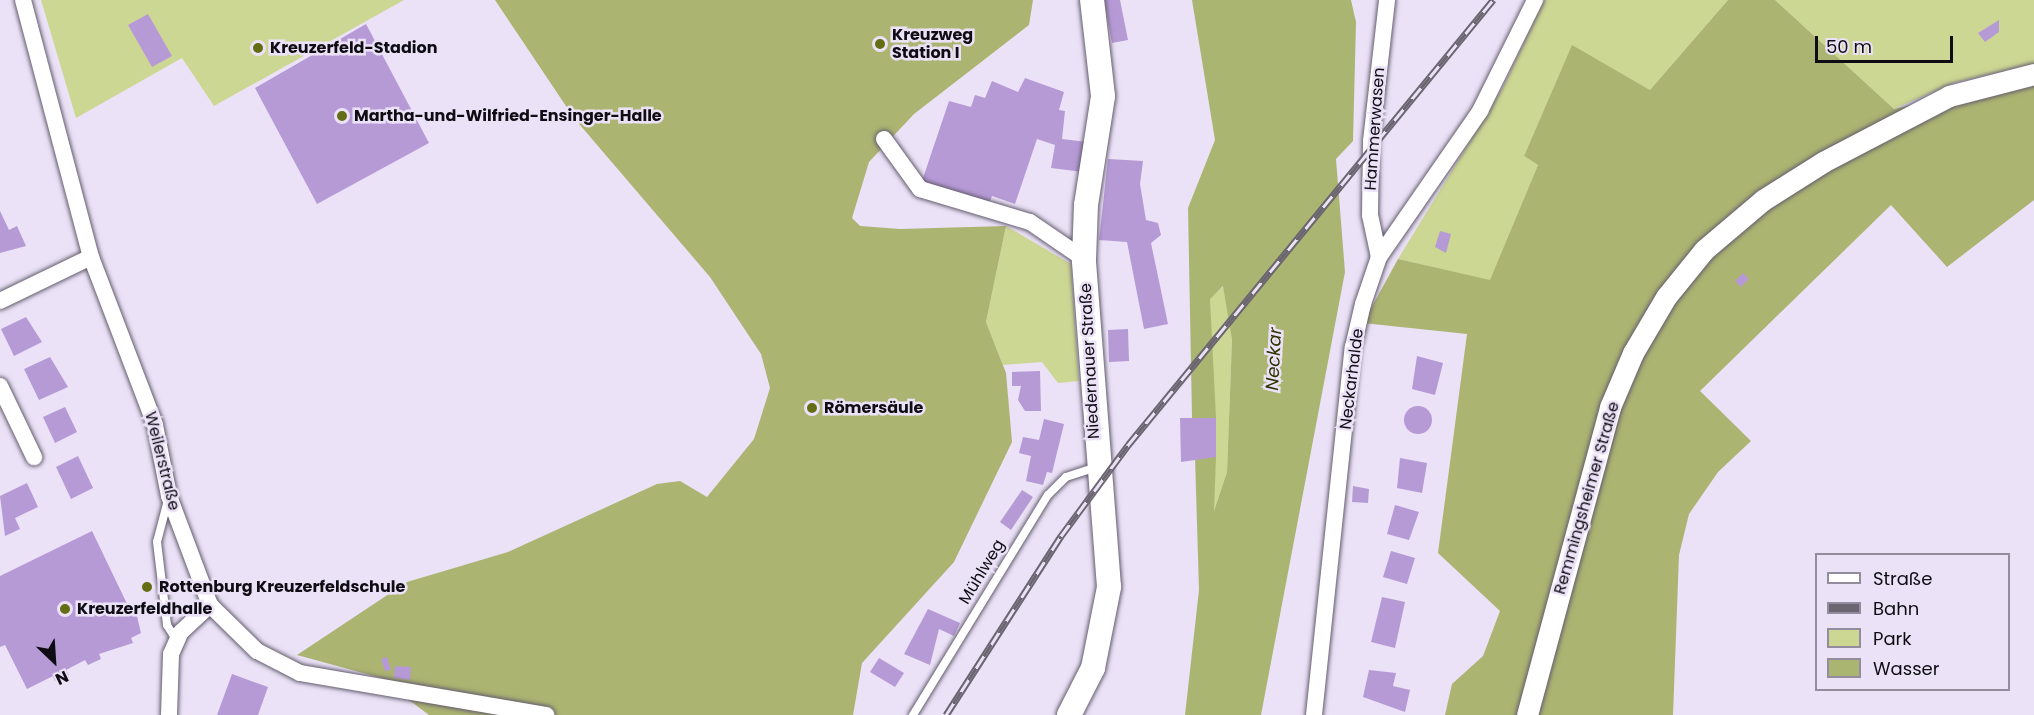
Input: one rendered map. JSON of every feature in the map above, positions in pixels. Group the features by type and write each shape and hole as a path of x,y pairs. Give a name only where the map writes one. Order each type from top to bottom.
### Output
{"main road":[{"name":"Niedernauer Straße","path":"1069,715 1093,668 1109,587 1097,466 1084,259 1086,205 1103,96 1092,0"}],"street":[{"name":"Weilerstraße","path":"23,0 91,256 155,425 169,496 210,605 248,645 300,673 546,715"},
{"name":"Hammerwasen","path":"1379,257 1370,215 1371,141 1387,0"},
{"name":"Neckarhalde","path":"1314,715 1353,347 1379,257 1480,111 1514,48 1535,0"},
{"name":"Remmingsheimer Straße","path":"1527,715 1610,407 1633,353 1666,297 1704,250 1763,200 1823,162 1949,96 2034,74"},
{"path":"884,139 920,189 1030,222 1084,259"},
{"path":"0,301 91,256"},
{"path":"0,386 34,457"},
{"path":"169,715 177,641 210,605"}],"lane":[{"name":"Mühlweg","path":"913,715 1048,495 1066,477 1097,466"},
{"path":"169,496 157,542 167,625 177,641"}],"green space":[{"path":"41,0 404,0 214,106 182,58 76,118"},
{"path":"1544,0 1728,0 1650,90 1572,46 1524,156 1538,165 1490,281 1398,259 1503,87"},
{"path":"1775,0 2034,0 2034,64 1956,82 1894,109"},
{"path":"1006,226 1071,264 1079,381 1058,383 1042,362 1003,365 986,322"},
{"path":"1224,286 1232,340 1227,472 1213,514 1210,298"}],"shaded area":[{"path":"495,0 1033,0 1029,25 914,114 869,162 852,218 860,226 900,229 1006,226 986,322 1006,373 1012,442 954,562 862,663 853,715 429,715 405,697 403,684 297,655 407,582 508,552 657,484 680,481 707,497 754,439 770,388 761,354 710,277 574,118"},
{"path":"1728,0 1775,0 1894,109 2034,74 2034,200 1947,267 1891,205 1700,391 1751,441 1718,472 1689,514 1679,555 1673,715 1445,715 1452,684 1483,656 1500,611 1438,553 1467,334 1363,323 1398,259 1490,280 1538,165 1524,156 1572,45 1650,90"}],"water":[{"name":"Neckar","path":"1192,0 1351,0 1356,22 1353,141 1336,159 1345,272 1261,715 1185,715 1199,590 1195,457 1216,457 1214,511 1227,472 1232,340 1223,286 1210,299 1216,418 1192,418 1188,208 1215,140"}],"building":[{"path":"1104,0 1120,0 1128,40 1112,43"},
{"path":"148,14 172,56 152,67 128,25"},
{"path":"1999,20 1999,32 1985,42 1978,33"},
{"name":"Martha-und-Wilfried-Ensinger-Halle","path":"366,24 429,143 317,204 255,88"},
{"path":"1025,78 1064,92 1059,110 1065,111 1062,139 1087,142 1083,172 1051,168 1055,145 1037,139 1015,204 992,196 988,206 922,181 949,101 971,107 975,95 985,98 992,81 1018,92"},
{"path":"1108,159 1143,161 1140,184 1146,220 1158,223 1161,235 1151,243 1168,324 1144,329 1127,242 1099,240"},
{"path":"0,211 9,230 17,226 26,246 0,253"},
{"path":"1440,231 1451,234 1446,253 1435,247"},
{"path":"1743,273 1749,279 1741,287 1735,281"},
{"path":"26,317 42,342 14,356 1,329"},
{"path":"1128,329 1129,361 1109,362 1108,330"},
{"path":"1417,356 1443,363 1435,395 1412,389"},
{"path":"50,357 68,387 39,400 24,369"},
{"path":"1040,371 1041,411 1025,411 1018,400 1021,386 1012,386 1012,372"},
{"path":"1418,406 1428,410 1432,420 1428,430 1418,434 1408,430 1404,420 1408,410"},
{"path":"65,407 77,432 55,443 43,417"},
{"path":"1180,418 1216,418 1216,457 1181,462"},
{"path":"1044,419 1064,424 1052,473 1047,472 1043,485 1026,481 1031,456 1019,453 1023,437 1039,440"},
{"path":"78,456 93,488 71,499 56,467"},
{"path":"1400,458 1427,463 1422,493 1397,488"},
{"path":"27,483 38,507 15,518 20,529 5,536 0,496"},
{"path":"1353,486 1369,489 1368,503 1352,502"},
{"path":"1022,490 1033,497 1011,530 1000,522"},
{"path":"1395,505 1419,512 1409,540 1387,534"},
{"name":"Kreuzerfeldhalle","path":"92,531 130,610 135,608 141,633 131,638 133,643 99,654 101,659 88,665 85,660 66,670 69,675 55,681 53,676 27,689 5,645 0,647 0,576"},
{"path":"1391,551 1415,558 1407,584 1383,577"},
{"path":"1382,597 1405,602 1395,648 1371,642"},
{"path":"928,609 960,623 954,636 939,629 930,665 904,654"},
{"path":"387,657 391,670 385,671 381,659"},
{"path":"879,658 904,673 895,687 870,672"},
{"path":"395,666 411,667 410,680 394,678"},
{"path":"1369,670 1396,673 1393,686 1410,690 1405,712 1363,697"},
{"path":"232,674 268,687 258,715 217,715"}],"railway":[{"path":"946,715 1061,536 1128,445 1493,0"}],"place":[{"name":"Kreuzweg Station I","path":"880,44"},
{"name":"Kreuzerfeld-Stadion","path":"258,48"},
{"name":"Martha-und-Wilfried-Ensinger-Halle","path":"342,116"},
{"name":"Römersäule","path":"812,408"},
{"name":"Rottenburg Kreuzerfeldschule","path":"147,587"},
{"name":"Kreuzerfeldhalle","path":"65,609"}]}
